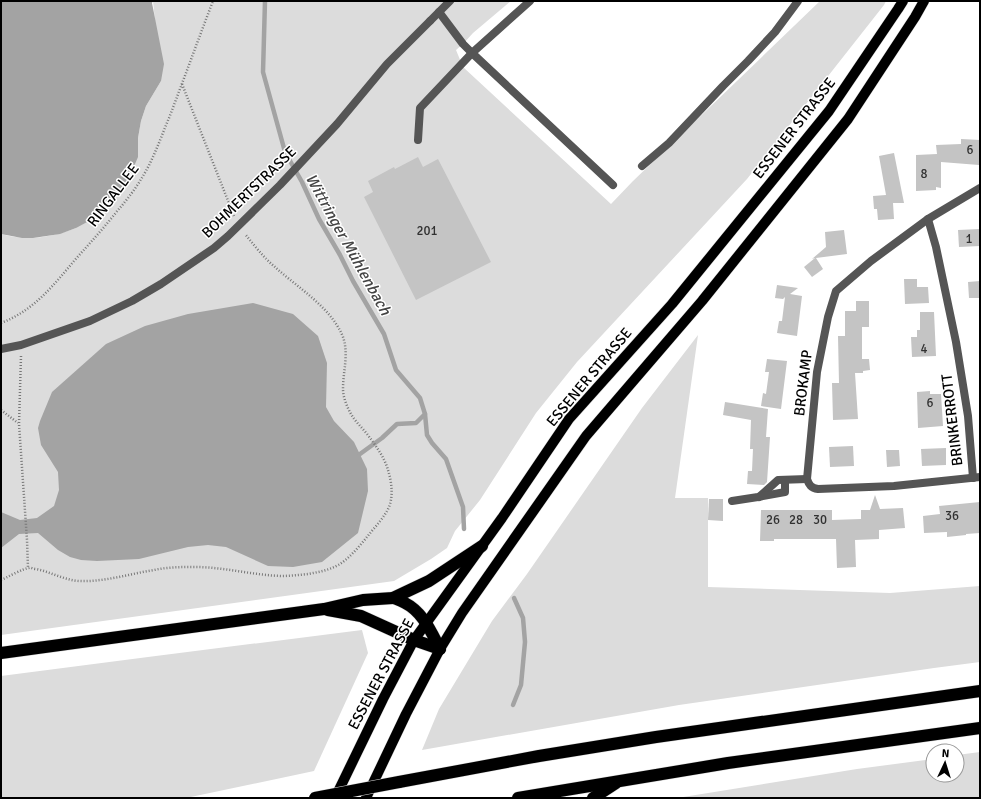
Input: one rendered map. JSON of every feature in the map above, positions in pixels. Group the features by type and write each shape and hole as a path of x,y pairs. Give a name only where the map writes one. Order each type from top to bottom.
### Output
{"highway":[{"path":"1,653 324,609 363,600 393,598 429,581 482,546"},
{"path":"393,598 406,603 417,612 426,623 440,649"},
{"path":"324,609 360,616 414,640 440,649"},
{"path":"315,798 555,753 656,737 980,691"},
{"path":"518,798 728,763 980,728"},
{"path":"592,798 620,780"}],"main road":[{"name":"ESSENER STRASSE","path":"335,798 383,699 414,640 502,518 569,419 672,304 829,111 903,1"},
{"path":"366,798 406,714 440,649 462,613 586,436 702,301 848,119 924,1"}],"street":[{"name":"BOHMERTSTRASSE","path":"1,349 21,345 90,321 132,301 161,284 214,248 280,185 337,124 387,64 450,1"},
{"path":"418,140 420,108 472,53 530,1"},
{"path":"642,166 669,143 748,61 775,32 798,1"},
{"path":"439,12 463,44 472,53 613,185"},
{"name":"BROKAMP","path":"807,479 817,372 828,317 836,291 871,261 928,219 980,188"},
{"name":"BRINKERROTT","path":"928,219 936,247 956,342 976,478"},
{"path":"758,497 778,480 807,479 812,488 818,489 894,486 976,478"},
{"path":"732,501 786,492 785,480"}],"path":[{"name":"RINGALLEE","path":"1,323 18,316 28,309 48,290 103,228 143,177 182,84 213,1"},
{"path":"1,580 28,568 40,570 69,580 79,581 106,580 154,570 178,567 218,568 283,576 310,573 330,569 341,563 358,548 383,518 388,509 392,491 385,460 370,437 358,424 351,413 343,390 346,351 344,339 339,328 320,306 273,266 238,226 182,84"},
{"path":"21,345 19,424 26,515 28,568"},
{"path":"1,410 19,424"}],"shaded area":[{"path":"1,1 153,1 152,3 164,64 161,81 146,106 141,121 138,138 138,157 126,182 100,214 76,228 60,234 22,238 1,234"},
{"path":"153,1 511,1 473,33 456,50 463,67 611,204 820,1 886,1 747,179 577,362 536,413 480,500 455,531 447,548 394,581 1,635 1,234 29,238 48,236 76,228 138,138 141,121 146,106 161,81"},
{"path":"253,303 293,314 318,336 327,363 326,407 334,421 354,442 367,469 368,491 358,533 322,562 293,567 268,566 226,547 208,545 188,547 139,559 97,561 81,560 70,557 58,550 38,533 19,534 1,548 1,512 20,520 37,518 54,506 59,490 58,472 41,445 38,428 52,392 106,344 145,326 188,314"},
{"path":"698,335 675,498 708,498 708,587 890,593 980,586 980,662 679,705 422,750 439,709 492,621 527,574 642,408"},
{"path":"362,630 368,653 314,771 186,798 1,798 1,676"},
{"path":"980,752 980,798 677,798 857,769 925,760 925,783 965,783 965,754"}],"building":[{"path":"961,139 980,140 979,165 941,162 941,188 936,187 936,190 916,191 916,155 937,154 936,145 961,144"},
{"path":"894,153 904,203 893,203 894,219 878,220 877,209 874,209 873,196 886,195 879,156"},
{"path":"418,157 423,167 438,159 491,262 416,300 364,197 373,192 368,181 394,167 395,169"},
{"path":"980,229 980,246 959,247 958,230"},
{"path":"844,230 847,254 816,258 823,269 812,277 804,267 826,247 825,232"},
{"path":"904,279 917,279 917,287 928,287 929,303 905,304"},
{"path":"980,281 980,298 969,298 968,282"},
{"path":"777,285 798,288 790,294 802,296 797,336 777,333 779,321 782,321 785,297 783,299 775,298"},
{"path":"856,301 869,301 869,327 862,327 862,359 869,359 870,370 863,371 863,373 855,373 858,419 833,420 832,383 839,383 838,336 845,336 845,311 856,311"},
{"path":"920,312 934,312 936,356 912,357 911,337 917,337 917,330 920,330"},
{"path":"767,359 787,361 781,409 761,406 763,393 766,394 769,372 765,372"},
{"path":"930,391 930,394 941,394 943,426 918,428 917,392"},
{"path":"725,402 768,409 766,437 770,437 767,482 764,485 747,484 748,471 752,471 753,449 750,449 751,420 723,415"},
{"path":"853,446 854,466 830,467 829,447"},
{"path":"946,448 946,465 922,466 921,449"},
{"path":"886,450 899,450 900,466 887,467"},
{"path":"875,495 880,509 903,508 905,528 879,530 879,539 855,540 856,567 837,568 836,539 774,539 774,541 760,541 761,510 832,510 832,520 861,519 861,510 870,510"},
{"path":"709,499 723,499 723,521 708,520"},
{"path":"980,502 980,533 947,537 947,532 924,533 923,516 940,514 939,506"}],"waterway":[{"name":"Wittringer Mühlenbach","path":"265,1 263,72 285,152 302,182 319,219 384,334 396,370 420,398 425,414 416,423 397,424 382,438 360,454"},
{"path":"425,414 427,435 446,459 463,507 464,529"},
{"path":"513,705 521,685 525,642 523,618 514,598"}]}
